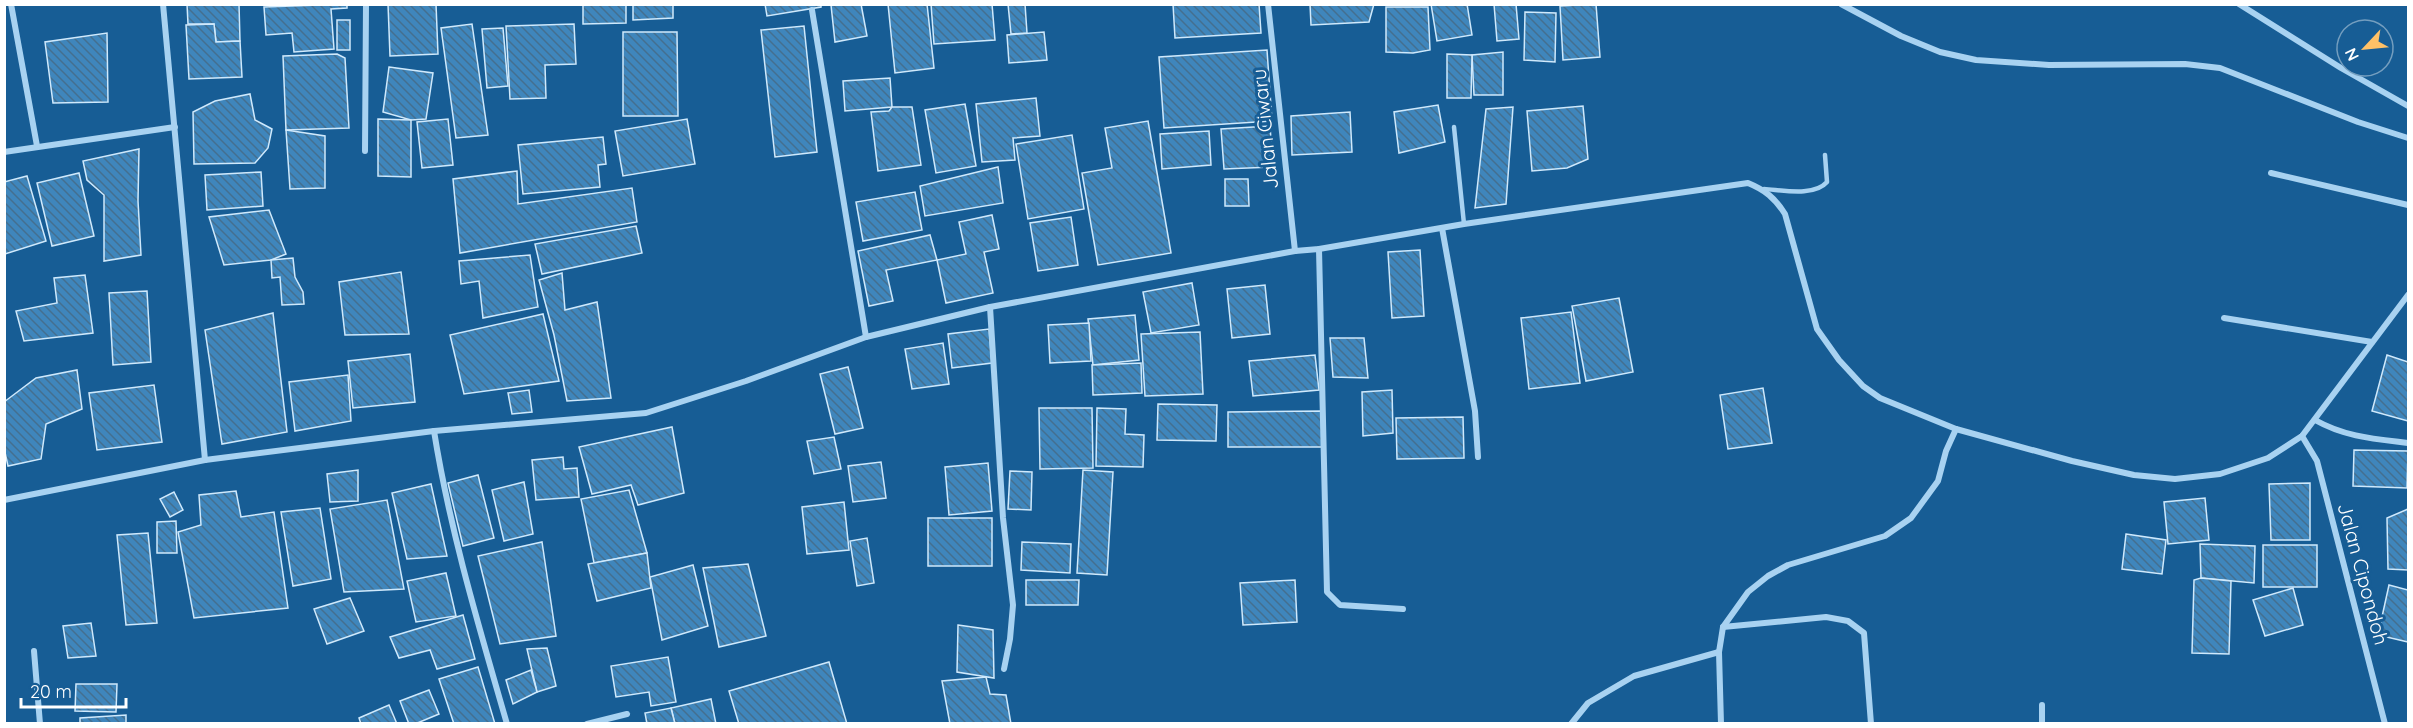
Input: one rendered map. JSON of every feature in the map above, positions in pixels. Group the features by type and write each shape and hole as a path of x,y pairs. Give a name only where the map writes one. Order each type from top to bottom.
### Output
{"street":[{"path":"11,4 37,146"},
{"path":"163,4 205,460"},
{"path":"365,151 366,4"},
{"name":"Jalan Ciwaru","path":"1268,4 1295,251"},
{"path":"1841,4 1901,36 1940,52 1976,60 2049,65 2185,64 2220,68 2358,122 2409,138"},
{"path":"2239,4 2409,106"},
{"path":"812,10 867,337"},
{"path":"4,152 175,127"},
{"path":"2271,173 2409,205"},
{"path":"4,500 205,460 434,431 646,413 746,381 867,337 990,307 1295,251 1723,185 1748,183 1764,189 1776,200 1785,214 1817,329 1839,360 1863,386 1880,398 1956,429 2072,461 2134,475 2175,479 2220,474 2268,458 2302,436 2409,295"},
{"path":"1442,228 1475,411 1478,457"},
{"path":"1319,249 1327,592 1340,605 1402,609"},
{"path":"990,307 1003,518 1013,605 1004,669"},
{"path":"2224,318 2372,342"},
{"path":"2315,420 2332,430 2349,435 2409,443"},
{"path":"1721,723 1719,652 1723,627 1748,592 1768,576 1788,565 1885,536 1911,518 1938,481 1946,451 1956,429"},
{"path":"434,431 442,483 453,521 459,554 507,723"},
{"name":"Jalan Cipondoh","path":"2302,436 2317,461 2385,723"},
{"path":"1723,627 1826,617 1848,621 1864,633 1871,723"},
{"path":"34,651 40,723"},
{"path":"1571,723 1588,704 1634,676 1719,652"},
{"path":"2042,705 2042,723"},
{"path":"587,723 627,714"}],"lane":[{"path":"1454,127 1464,224"},
{"path":"1764,189 1813,190 1822,188 1827,182 1825,155"}],"building":[{"path":"187,4 239,4 240,41 216,42 214,24 188,24"},
{"path":"347,4 347,8 331,9 334,49 294,52 292,33 266,35 264,7"},
{"path":"388,4 436,4 438,54 390,56"},
{"path":"583,4 626,4 626,23 583,24"},
{"path":"633,4 673,4 673,18 633,20"},
{"path":"765,4 821,4 821,7 767,16"},
{"path":"861,4 867,36 835,42 831,5"},
{"path":"888,4 927,4 934,68 895,73"},
{"path":"931,4 992,4 995,40 934,44"},
{"path":"1008,4 1025,4 1027,33 1011,34"},
{"path":"1173,4 1259,4 1261,33 1175,38"},
{"path":"1310,4 1374,4 1369,22 1311,25"},
{"path":"1431,4 1467,4 1472,35 1437,41"},
{"path":"1494,4 1516,4 1519,39 1497,41"},
{"path":"1596,4 1600,57 1563,60 1560,6"},
{"path":"1386,7 1428,7 1430,50 1413,53 1386,52"},
{"path":"1525,12 1556,13 1555,62 1524,60"},
{"path":"337,20 350,20 350,50 337,50"},
{"path":"214,24 216,42 240,41 242,77 189,79 186,25"},
{"path":"472,24 488,135 456,138 441,28"},
{"path":"574,24 576,64 545,65 546,98 510,99 506,26"},
{"path":"804,26 817,152 775,157 761,30"},
{"path":"503,28 508,86 487,88 482,29"},
{"path":"623,32 677,32 678,116 623,116"},
{"path":"1044,32 1047,60 1009,63 1007,35"},
{"path":"107,33 108,102 53,103 45,42"},
{"path":"1267,50 1272,121 1164,128 1159,57"},
{"path":"1503,52 1503,95 1474,95 1472,55"},
{"path":"337,54 345,58 349,128 286,130 283,56"},
{"path":"1447,54 1472,55 1471,98 1447,98"},
{"path":"389,67 433,73 426,119 411,120 383,112"},
{"path":"890,78 892,107 845,111 843,81"},
{"path":"250,94 255,120 272,129 268,148 255,163 194,164 193,112 215,101"},
{"path":"1036,98 1040,136 1013,138 1015,160 982,162 976,104"},
{"path":"965,104 976,166 936,173 925,110"},
{"path":"1438,105 1445,142 1399,153 1394,112"},
{"path":"1583,106 1588,159 1567,168 1532,171 1527,111"},
{"path":"892,107 912,107 921,165 878,171 871,112 889,111"},
{"path":"1513,107 1506,204 1475,208 1486,109"},
{"path":"1350,112 1352,152 1292,155 1291,116"},
{"path":"378,119 411,120 411,177 378,176"},
{"path":"448,119 453,165 422,168 417,122"},
{"path":"687,119 695,164 623,176 615,131"},
{"path":"1148,121 1171,253 1098,265 1082,173 1112,168 1105,128"},
{"path":"1270,126 1273,167 1224,169 1221,129"},
{"path":"286,130 325,136 325,188 290,189"},
{"path":"1209,131 1211,165 1162,169 1160,134"},
{"path":"1072,135 1084,209 1028,219 1016,144"},
{"path":"603,137 606,164 598,165 600,187 523,194 518,145"},
{"path":"139,149 138,201 141,255 104,261 104,195 87,180 83,161"},
{"path":"998,167 1003,203 925,216 920,186"},
{"path":"517,171 518,204 632,188 637,222 460,253 453,179"},
{"path":"261,172 263,206 207,210 205,175"},
{"path":"79,173 94,236 52,246 37,183"},
{"path":"27,176 46,241 5,254 4,182"},
{"path":"1225,179 1248,179 1249,206 1225,206"},
{"path":"915,192 922,230 863,241 856,202"},
{"path":"269,210 286,254 271,260 224,265 209,217"},
{"path":"992,215 999,249 984,252 993,293 946,303 937,260 966,254 959,222"},
{"path":"1071,217 1078,265 1038,271 1030,223"},
{"path":"636,226 642,253 542,274 535,244"},
{"path":"930,235 937,260 886,270 893,301 869,306 858,251"},
{"path":"1420,250 1424,316 1392,318 1388,252"},
{"path":"530,255 538,307 483,318 479,281 461,284 459,261"},
{"path":"293,258 295,277 303,292 304,304 282,305 280,277 272,278 271,260"},
{"path":"401,272 409,334 345,335 339,282"},
{"path":"562,273 565,310 597,302 611,398 567,401 554,335 539,280"},
{"path":"85,275 93,333 24,341 16,311 57,303 54,278"},
{"path":"1192,283 1199,325 1151,333 1143,292"},
{"path":"1265,285 1270,334 1232,338 1227,289"},
{"path":"147,291 151,362 113,365 109,293"},
{"path":"1619,298 1633,372 1586,381 1572,306"},
{"path":"1571,312 1580,383 1529,389 1521,318"},
{"path":"273,313 287,432 222,444 205,330"},
{"path":"543,314 559,381 464,394 450,335"},
{"path":"1135,315 1139,360 1093,365 1088,319"},
{"path":"1089,323 1091,361 1050,363 1048,325"},
{"path":"989,329 992,363 952,368 948,334"},
{"path":"1200,332 1203,394 1145,396 1141,334"},
{"path":"1330,338 1364,338 1368,378 1333,377"},
{"path":"943,343 949,384 912,389 905,349"},
{"path":"410,354 415,402 353,408 348,361"},
{"path":"1315,355 1319,390 1253,396 1249,361"},
{"path":"2387,355 2408,362 2408,421 2372,411"},
{"path":"1141,363 1142,393 1093,395 1092,365"},
{"path":"848,367 863,428 835,434 820,374"},
{"path":"77,370 82,409 46,424 41,459 8,466 4,448 4,402 36,378"},
{"path":"348,375 351,421 295,431 289,382"},
{"path":"154,385 162,442 97,450 89,393"},
{"path":"1763,388 1772,443 1728,449 1720,395"},
{"path":"529,390 532,412 512,414 508,393"},
{"path":"1392,390 1393,433 1363,436 1362,392"},
{"path":"1158,404 1217,405 1216,441 1157,440"},
{"path":"1039,408 1092,408 1093,468 1040,469"},
{"path":"1097,408 1126,409 1125,434 1144,435 1143,467 1096,466"},
{"path":"1322,411 1323,447 1228,447 1228,412"},
{"path":"1463,417 1464,458 1397,459 1396,418"},
{"path":"672,427 684,493 638,505 631,485 592,494 579,447"},
{"path":"834,437 841,469 814,474 807,441"},
{"path":"2354,450 2408,451 2407,488 2353,486"},
{"path":"563,457 564,469 577,468 579,497 536,500 532,460"},
{"path":"881,462 886,498 853,502 848,466"},
{"path":"988,463 992,511 949,515 945,467"},
{"path":"358,470 358,501 330,502 327,474"},
{"path":"1083,470 1113,472 1107,575 1077,573"},
{"path":"1010,471 1032,472 1031,510 1008,509"},
{"path":"478,475 494,538 463,546 448,483"},
{"path":"524,482 533,534 504,541 492,490"},
{"path":"2310,483 2310,540 2271,540 2269,484"},
{"path":"431,484 447,556 407,559 392,493"},
{"path":"629,490 647,553 594,563 581,499"},
{"path":"236,491 241,517 274,512 288,608 194,618 178,532 201,525 199,495"},
{"path":"174,492 183,510 170,517 160,499"},
{"path":"2205,498 2209,540 2168,544 2164,502"},
{"path":"387,500 404,589 344,592 330,509"},
{"path":"844,502 849,550 807,554 802,507"},
{"path":"320,508 331,579 293,586 281,512"},
{"path":"2408,509 2408,570 2388,569 2387,518"},
{"path":"928,518 992,518 992,566 928,566"},
{"path":"176,521 177,553 157,553 157,522"},
{"path":"148,533 157,623 126,625 117,535"},
{"path":"2126,534 2166,540 2162,574 2122,569"},
{"path":"867,538 874,583 857,586 850,541"},
{"path":"542,542 556,636 500,644 478,556"},
{"path":"1022,542 1071,544 1070,573 1021,570"},
{"path":"2200,544 2255,546 2254,583 2201,578"},
{"path":"2263,545 2317,545 2317,587 2263,587"},
{"path":"647,553 651,588 597,601 588,564"},
{"path":"748,564 766,636 719,647 703,568"},
{"path":"693,565 708,626 662,640 650,577"},
{"path":"446,573 456,616 416,622 407,581"},
{"path":"2201,578 2231,581 2229,654 2192,653 2194,580"},
{"path":"1026,580 1079,580 1078,605 1026,605"},
{"path":"1295,580 1297,622 1243,625 1240,583"},
{"path":"2389,585 2408,590 2408,642 2378,635"},
{"path":"2293,588 2303,625 2265,636 2253,600"},
{"path":"350,598 364,631 327,644 314,609"},
{"path":"463,615 475,659 437,669 430,650 399,658 390,637"},
{"path":"91,623 96,656 68,658 63,626"},
{"path":"958,625 993,630 994,678 957,672"},
{"path":"547,648 556,686 537,692 527,649"},
{"path":"668,657 676,702 651,706 649,692 616,697 611,666"},
{"path":"829,662 847,724 739,724 729,691"},
{"path":"478,667 495,724 454,724 439,679"},
{"path":"531,670 537,692 513,704 506,680"},
{"path":"986,677 990,694 1006,695 1011,724 950,724 942,681"},
{"path":"76,684 117,684 116,712 75,711"},
{"path":"429,690 439,714 415,724 409,724 400,701"},
{"path":"711,699 716,724 675,724 671,708"},
{"path":"389,705 397,724 361,724 359,718"},
{"path":"671,708 675,724 647,724 645,713"},
{"path":"126,715 126,724 80,724 80,718"}]}
